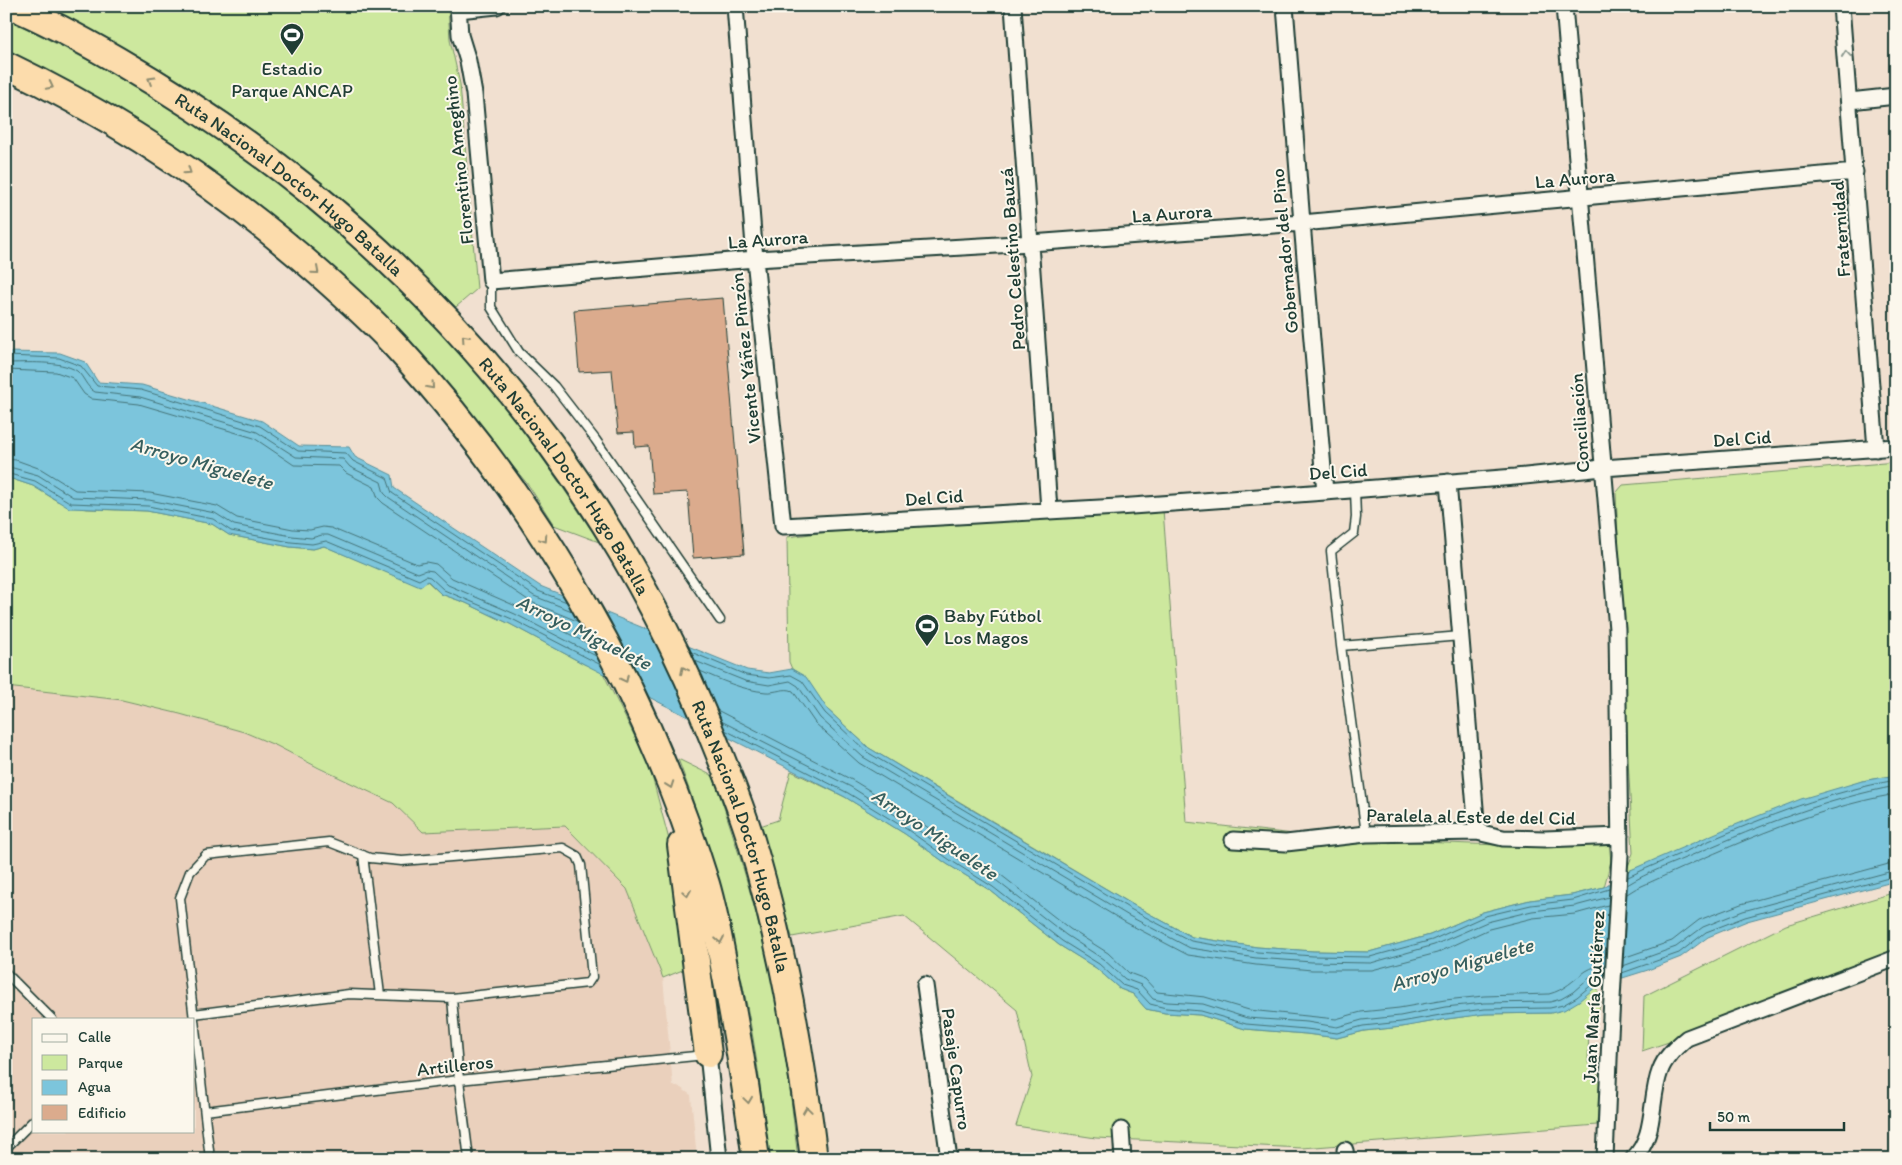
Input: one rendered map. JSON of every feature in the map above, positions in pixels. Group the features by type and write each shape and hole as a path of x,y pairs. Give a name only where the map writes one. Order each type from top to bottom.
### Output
{"highway":[{"name":"Ruta Nacional Doctor Hugo Batalla","path":"12,6 92,46 159,85 217,122 276,164 338,214 389,260 437,308 482,357 541,430 610,530 668,637 697,698 730,780 755,852 779,946 791,1004 814,1157"},
{"path":"6,65 53,87 123,128 251,216 299,256 392,342 438,393 517,498 559,560 598,627 628,684 653,740 679,810 706,886 719,935 747,1091 756,1159"},
{"path":"679,810 681,856 708,1054"}],"street":[{"path":"458,8 497,6"},
{"name":"Vicente Yáñez Pinzón","path":"734,6 755,259 783,526"},
{"name":"Pedro Celestino Bauzá","path":"1013,6 1050,510"},
{"name":"Gobernador del Pino","path":"1285,6 1325,492"},
{"name":"Conciliación","path":"1564,6 1582,198 1617,629 1620,836"},
{"name":"Fraternidad","path":"1842,6 1876,449"},
{"name":"Florentino Ameghino","path":"458,8 460,34 468,61 474,94 490,281"},
{"path":"1850,101 1896,96"},
{"name":"La Aurora","path":"490,281 755,259 1031,243 1302,224 1855,172"},
{"name":"Del Cid","path":"783,526 1118,507 1355,490 1603,468 1896,447"},
{"path":"1448,482 1477,832"},
{"name":"Paralela al Este de del Cid","path":"1233,840 1286,842 1366,834 1477,832 1503,838 1545,839 1620,836"},
{"name":"Juan María Gutiérrez","path":"1605,1159 1620,836"},
{"path":"1633,1159 1646,1142 1660,1071 1670,1053 1687,1038 1896,958"},
{"name":"Pasaje Capurro","path":"925,986 949,1159"},
{"path":"708,1054 719,1159"},
{"path":"1121,1130 1123,1159"}],"lane":[{"path":"490,281 492,308 519,352 554,386 596,439 720,620"},
{"path":"1355,490 1356,517 1354,533 1331,551 1340,646 1366,834"},
{"path":"1340,646 1461,636"},
{"path":"194,1014 350,994 452,998 588,983 592,977 581,865 577,856 563,848 402,861 370,858 328,842 206,855 190,872 180,898 194,1018"},
{"path":"363,855 380,995"},
{"path":"6,973 51,1018"},
{"path":"452,998 459,1080 469,1159"},
{"path":"195,1023 210,1159"},
{"name":"Artilleros","path":"205,1111 459,1080 708,1054"},
{"path":"6,1148 32,1122"}],"shaded area":[{"path":"6,687 122,700 244,732 277,746 319,769 393,803 423,832 565,826 627,889 663,978 673,1086 678,1086 691,1095 697,1159 6,1159"}],"green space":[{"path":"45,6 448,6 450,40 460,84 477,289 456,307 366,220 266,140 159,68 122,46"},
{"path":"6,19 78,55 169,107 256,167 337,233 376,268 424,316 487,385 537,451 599,542 554,525 529,486 438,374 371,304 292,232 203,164 92,95 6,52"},
{"path":"1896,462 1896,775 1862,781 1626,872 1633,853 1616,493 1623,485"},
{"path":"6,477 33,486 57,501 87,509 147,511 212,524 229,535 290,547 313,549 324,546 420,586 427,581 441,594 466,603 510,624 584,664 602,671 649,765 675,862 690,967 663,978 627,889 565,826 423,832 393,803 277,746 244,732 122,700 6,687"},
{"path":"1163,509 1186,822 1339,839 1499,845 1609,843 1611,861 1604,887 1572,895 1530,900 1483,912 1430,935 1369,952 1257,947 1192,937 1135,906 869,748 828,710 806,678 792,669 789,662 787,537 827,532"},
{"path":"678,759 713,776 741,861 757,919 781,1026 798,1159 770,1159 755,1053 731,932 702,827"},
{"path":"791,771 845,797 991,891 1059,945 1096,968 1120,989 1133,994 1146,1009 1165,1013 1200,1015 1245,1029 1337,1038 1364,1031 1485,1014 1551,1013 1597,986 1600,1006 1589,1023 1588,1063 1600,1076 1597,1125 1302,1148 1096,1138 1016,1126 1032,1077 1017,1010 904,916 792,937 760,826 778,820"},
{"path":"1896,892 1896,966 1642,1051 1644,996 1786,925"}],"water":[{"name":"Arroyo Miguelete","path":"6,352 60,353 85,362 98,382 142,385 262,421 299,446 349,447 355,457 392,475 394,488 540,586 747,670 769,673 792,669 806,677 828,710 869,748 1135,906 1192,937 1257,947 1369,952 1430,935 1483,912 1530,900 1572,895 1604,887 1626,872 1801,799 1862,781 1896,775 1896,881 1747,921 1708,937 1681,957 1648,970 1597,986 1579,1001 1564,1010 1551,1013 1485,1014 1364,1031 1337,1038 1245,1029 1200,1015 1165,1013 1146,1009 1133,994 1120,989 1096,968 1059,945 991,891 845,797 584,664 510,624 466,603 441,594 428,581 420,587 324,546 313,549 290,547 229,535 212,524 147,511 69,508 33,486 6,477"}],"building":[{"path":"723,298 744,554 693,558 688,492 653,494 649,446 635,447 634,432 618,433 612,370 579,372 574,310"}],"place":[{"name":"Estadio Parque ANCAP","path":"292,56"},
{"name":"Baby Fútbol Los Magos","path":"927,647"}]}
